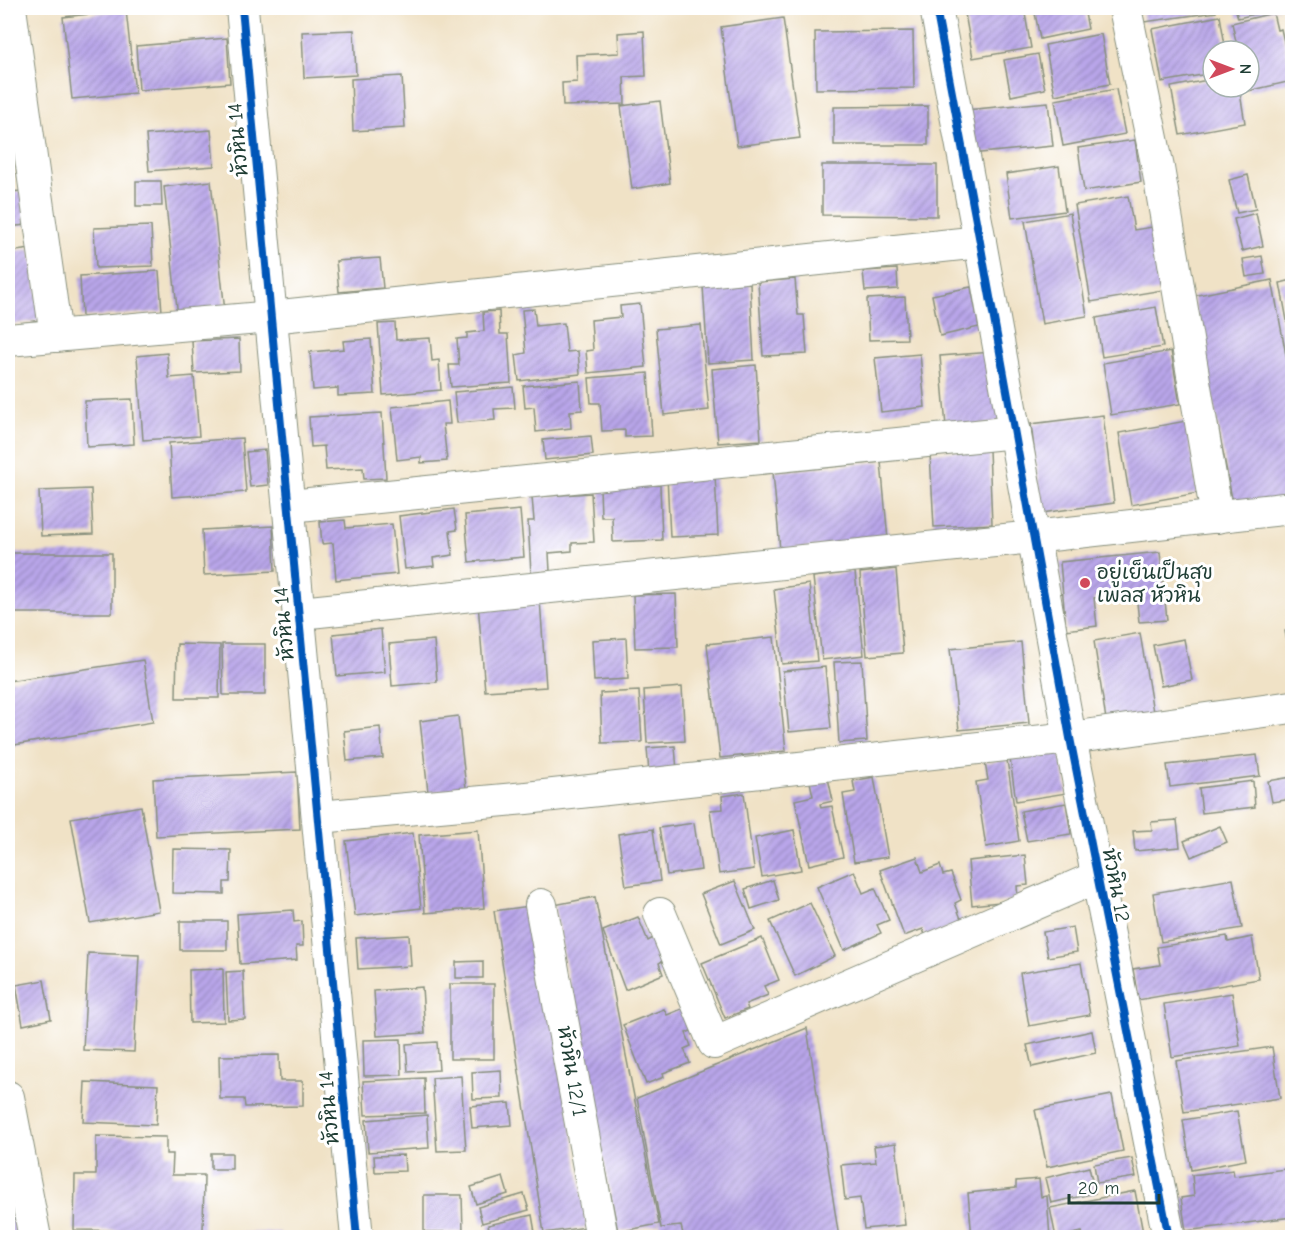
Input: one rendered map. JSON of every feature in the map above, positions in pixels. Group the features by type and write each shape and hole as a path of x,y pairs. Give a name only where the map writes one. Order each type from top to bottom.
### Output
{"street":[{"path":"10,8 56,336"},
{"name":"หัวหิน 14","path":"242,8 357,1238"},
{"name":"หัวหิน 12","path":"936,8 1070,738 1169,1238"},
{"path":"1125,8 1158,168 1217,517"},
{"path":"8,340 271,317 980,242"},
{"path":"290,506 1015,432"},
{"path":"300,613 1293,508"},
{"path":"319,817 526,798 1070,738 1293,707"},
{"path":"660,914 714,1043 1098,877"},
{"name":"หัวหิน 12/1","path":"541,906 602,1238"},
{"path":"8,1097 35,1238"}],"building":[{"path":"803,8 836,8 836,9 804,12"},
{"path":"964,8 1024,8 1031,48 973,58"},
{"path":"1034,8 1084,8 1088,29 1040,39"},
{"path":"1142,8 1215,8 1216,12 1144,22"},
{"path":"1235,8 1280,8 1238,18"},
{"path":"126,10 135,93 72,99 63,17"},
{"path":"1273,13 1277,30 1281,29 1288,58 1292,57 1292,81 1261,88 1261,39 1235,39 1232,23"},
{"path":"1220,16 1224,39 1201,39 1201,75 1162,82 1152,29"},
{"path":"783,18 800,138 737,146 721,27"},
{"path":"354,30 356,75 304,78 302,32"},
{"path":"644,31 646,76 624,77 625,104 563,106 562,83 577,82 576,55 619,53 618,33"},
{"path":"913,31 914,88 816,89 815,32"},
{"path":"1101,34 1110,84 1055,95 1045,45"},
{"path":"227,38 230,83 139,90 136,46"},
{"path":"1038,54 1045,89 1011,96 1004,60"},
{"path":"402,76 405,128 353,131 351,79"},
{"path":"1201,81 1201,99 1241,99 1245,123 1180,135 1171,87"},
{"path":"1116,89 1125,134 1063,146 1055,100"},
{"path":"660,101 670,183 632,189 621,106"},
{"path":"1048,102 1053,146 970,154 966,110"},
{"path":"928,106 928,145 834,145 834,107"},
{"path":"211,130 214,166 149,171 146,135"},
{"path":"1135,140 1141,182 1084,191 1078,148"},
{"path":"822,165 937,165 937,216 822,215"},
{"path":"1059,166 1065,211 1012,218 1006,174"},
{"path":"1248,175 1256,209 1237,213 1229,180"},
{"path":"136,181 161,181 162,206 136,206"},
{"path":"211,181 225,312 178,317 164,187"},
{"path":"23,191 26,225 8,227 8,192"},
{"path":"1128,196 1134,230 1152,227 1163,290 1091,302 1075,205"},
{"path":"1070,213 1087,316 1042,324 1025,221"},
{"path":"1256,213 1263,246 1242,251 1234,219"},
{"path":"151,226 153,266 96,268 94,228"},
{"path":"31,249 41,320 8,325 8,252"},
{"path":"1262,256 1265,274 1246,277 1243,259"},
{"path":"380,258 383,288 339,292 336,261"},
{"path":"897,269 898,289 865,291 863,271"},
{"path":"159,271 162,312 82,317 80,276"},
{"path":"795,279 798,315 804,315 807,354 763,356 758,282"},
{"path":"1272,280 1292,387 1292,497 1234,509 1193,296"},
{"path":"1292,280 1292,342 1291,342 1280,283"},
{"path":"750,283 754,360 708,363 703,286"},
{"path":"971,287 979,327 940,336 932,295"},
{"path":"905,297 907,339 869,340 867,299"},
{"path":"640,304 646,367 588,373 586,351 593,350 591,320 621,317 620,306"},
{"path":"1156,307 1163,347 1102,357 1096,318"},
{"path":"534,309 536,326 564,323 567,352 578,351 580,374 519,381 516,355 526,353 522,310"},
{"path":"499,311 500,334 508,334 511,383 451,387 449,365 459,365 457,339 467,338 467,333 484,331 483,312"},
{"path":"395,323 396,340 430,338 432,361 439,360 441,390 383,395 378,324"},
{"path":"701,325 709,410 664,415 656,329"},
{"path":"239,339 240,371 194,373 192,341"},
{"path":"371,339 375,394 338,396 338,388 313,390 310,352 344,349 343,341"},
{"path":"1171,351 1180,404 1111,415 1103,363"},
{"path":"993,352 1007,422 946,427 940,356"},
{"path":"167,353 169,378 194,376 199,436 143,440 137,356"},
{"path":"920,354 925,407 881,412 875,358"},
{"path":"756,365 761,440 718,443 712,369"},
{"path":"648,373 652,436 625,437 625,430 602,431 600,403 591,403 589,378"},
{"path":"580,381 582,410 570,411 571,428 536,432 534,407 525,408 523,386"},
{"path":"513,387 515,408 494,409 495,420 457,423 454,392"},
{"path":"132,399 134,444 87,447 85,401"},
{"path":"448,401 450,424 443,424 447,461 421,463 421,457 397,460 392,407"},
{"path":"382,413 386,478 364,479 363,468 326,470 324,446 311,447 309,417"},
{"path":"1103,415 1114,503 1042,513 1031,424"},
{"path":"1186,421 1198,493 1131,505 1119,433"},
{"path":"591,436 593,455 545,460 543,440"},
{"path":"242,438 246,492 172,497 169,443"},
{"path":"265,450 268,485 250,487 246,452"},
{"path":"989,450 992,524 934,527 930,453"},
{"path":"881,462 888,540 780,550 773,472"},
{"path":"715,474 718,535 670,537 667,476"},
{"path":"660,485 662,540 613,542 612,517 601,517 600,487"},
{"path":"91,489 93,534 41,536 39,491"},
{"path":"591,493 594,542 572,543 572,551 549,553 550,571 531,573 528,521 534,521 532,497"},
{"path":"454,509 457,530 450,531 453,555 433,558 434,566 405,569 399,516"},
{"path":"520,510 524,557 469,562 465,515"},
{"path":"345,520 346,528 392,524 397,574 336,580 333,543 322,544 320,522"},
{"path":"273,526 275,571 204,575 202,530"},
{"path":"1160,552 1167,620 1139,622 1136,593 1094,598 1097,626 1066,630 1060,562"},
{"path":"8,553 112,553 112,613 8,613"},
{"path":"896,569 903,653 867,656 860,573"},
{"path":"855,572 864,655 822,660 813,577"},
{"path":"809,584 817,661 782,664 774,589"},
{"path":"676,594 678,647 635,648 633,595"},
{"path":"540,599 546,687 485,691 478,603"},
{"path":"381,629 385,672 337,676 333,634"},
{"path":"1292,629 1292,662 1291,662 1285,631"},
{"path":"1140,633 1154,718 1107,726 1094,641"},
{"path":"774,637 786,751 720,758 707,644"},
{"path":"626,638 628,679 594,681 592,640"},
{"path":"1184,639 1192,680 1161,686 1153,645"},
{"path":"434,640 437,682 392,686 389,644"},
{"path":"1021,642 1029,723 959,730 950,649"},
{"path":"177,644 220,645 219,698 176,698"},
{"path":"222,644 265,644 265,695 223,695"},
{"path":"143,660 153,722 8,746 8,681"},
{"path":"862,661 867,741 839,743 834,662"},
{"path":"825,667 831,728 789,732 783,671"},
{"path":"682,687 685,741 647,743 644,690"},
{"path":"639,691 642,742 602,743 600,693"},
{"path":"458,716 466,788 428,792 420,721"},
{"path":"380,727 383,758 347,761 344,731"},
{"path":"675,746 677,771 649,773 647,748"},
{"path":"1060,751 1067,793 1016,801 1010,759"},
{"path":"1257,755 1260,776 1170,787 1167,765"},
{"path":"1007,760 1019,841 986,847 976,782 988,780 985,763"},
{"path":"297,772 300,829 156,836 153,779"},
{"path":"874,777 888,857 854,862 843,794 855,792 853,781"},
{"path":"1292,777 1292,799 1272,802 1268,781"},
{"path":"828,778 833,801 820,804 821,808 832,806 843,857 809,865 795,800 813,796 810,782"},
{"path":"1253,781 1255,807 1202,813 1199,788"},
{"path":"744,793 754,869 719,874 710,810 723,809 722,796"},
{"path":"1066,803 1071,834 1027,841 1021,811"},
{"path":"141,806 159,911 90,923 71,818"},
{"path":"1177,820 1180,847 1135,851 1133,831 1152,830 1151,822"},
{"path":"694,823 701,870 667,875 659,828"},
{"path":"1220,826 1227,842 1191,857 1184,841"},
{"path":"653,829 660,881 626,886 618,834"},
{"path":"478,830 484,908 425,913 419,835"},
{"path":"794,830 801,870 762,877 755,838"},
{"path":"413,833 421,908 355,916 346,841"},
{"path":"173,849 231,850 230,882 224,882 224,894 172,893"},
{"path":"1025,855 1028,885 1017,886 1018,900 972,905 968,861"},
{"path":"917,857 922,872 940,865 943,875 951,873 961,900 955,903 963,924 926,938 923,929 904,936 880,870"},
{"path":"854,871 863,893 875,888 889,920 877,925 881,933 844,950 817,887"},
{"path":"1233,879 1242,928 1161,942 1153,893"},
{"path":"773,880 779,900 751,909 745,889"},
{"path":"735,881 755,930 721,944 701,894"},
{"path":"595,897 659,1224 618,1232 554,905"},
{"path":"810,903 835,956 795,976 770,921"},
{"path":"537,905 587,1227 544,1233 494,911"},
{"path":"293,910 294,922 302,921 303,946 296,946 297,960 240,964 237,914"},
{"path":"638,917 648,941 655,937 664,960 659,963 663,974 625,990 603,931"},
{"path":"180,921 227,921 227,950 180,950"},
{"path":"1073,927 1077,952 1048,957 1043,932"},
{"path":"409,935 411,966 358,969 356,938"},
{"path":"1227,936 1228,942 1252,937 1259,979 1138,1000 1133,969 1160,965 1157,947"},
{"path":"762,938 779,980 764,986 768,995 746,1004 748,1009 725,1018 702,963"},
{"path":"88,953 139,955 134,1052 83,1050"},
{"path":"483,961 483,978 456,978 456,962"},
{"path":"1081,963 1090,1015 1029,1026 1020,973"},
{"path":"223,969 224,1022 190,1023 189,970"},
{"path":"243,971 245,1019 228,1020 226,972"},
{"path":"44,980 51,1019 23,1025 16,985"},
{"path":"450,984 494,984 494,1059 450,1059"},
{"path":"422,987 425,1033 377,1036 374,991"},
{"path":"1232,993 1240,1046 1172,1057 1164,1004"},
{"path":"684,1008 693,1030 686,1033 691,1046 684,1049 690,1063 663,1073 664,1077 646,1084 623,1025 664,1009 667,1015"},
{"path":"807,1028 839,1238 684,1238 681,1226 661,1228 637,1098"},
{"path":"1092,1031 1096,1053 1032,1067 1027,1045"},
{"path":"401,1039 402,1075 364,1076 363,1040"},
{"path":"437,1042 439,1070 408,1072 406,1044"},
{"path":"1272,1047 1280,1098 1184,1112 1176,1061"},
{"path":"279,1055 280,1081 303,1081 303,1106 245,1107 244,1099 220,1099 219,1056"},
{"path":"501,1070 502,1098 473,1099 472,1072"},
{"path":"461,1076 466,1150 437,1151 432,1078"},
{"path":"424,1078 425,1113 365,1115 363,1081"},
{"path":"85,1082 158,1085 156,1125 83,1122"},
{"path":"1112,1095 1123,1151 1047,1167 1035,1110"},
{"path":"510,1103 512,1125 472,1128 470,1106"},
{"path":"1237,1111 1246,1160 1191,1170 1183,1120"},
{"path":"427,1115 429,1148 368,1152 366,1120"},
{"path":"96,1136 166,1137 166,1154 173,1154 172,1175 204,1175 203,1232 74,1230 75,1175 96,1175"},
{"path":"896,1143 905,1225 864,1229 860,1198 845,1200 841,1165 876,1162 874,1146"},
{"path":"211,1153 232,1153 232,1169 211,1169"},
{"path":"404,1155 405,1171 375,1172 374,1156"},
{"path":"1132,1158 1136,1177 1097,1183 1094,1164"},
{"path":"1089,1167 1095,1193 1051,1203 1045,1178"},
{"path":"1292,1168 1292,1217 1186,1231 1181,1198 1194,1196 1192,1175 1233,1170 1234,1176"},
{"path":"503,1177 508,1194 476,1204 471,1187"},
{"path":"1039,1179 1041,1197 1047,1196 1050,1238 972,1238 968,1193 1016,1188 1016,1181"},
{"path":"1135,1191 1144,1238 1083,1238 1082,1232 1056,1238 1050,1208"},
{"path":"524,1194 529,1210 482,1223 478,1207"},
{"path":"424,1195 462,1195 463,1232 424,1232"},
{"path":"8,1205 21,1205 28,1238 8,1238"},
{"path":"532,1215 536,1238 491,1238 488,1225"},
{"path":"280,1232 280,1238 235,1238 235,1233"}],"cycle path":[{"path":"242,8 357,1238"},
{"path":"936,8 1070,738 1169,1238"}],"place":[{"name":"อยู่เย็นเป็นสุข เพลส หัวหิน","path":"1085,583"}]}
